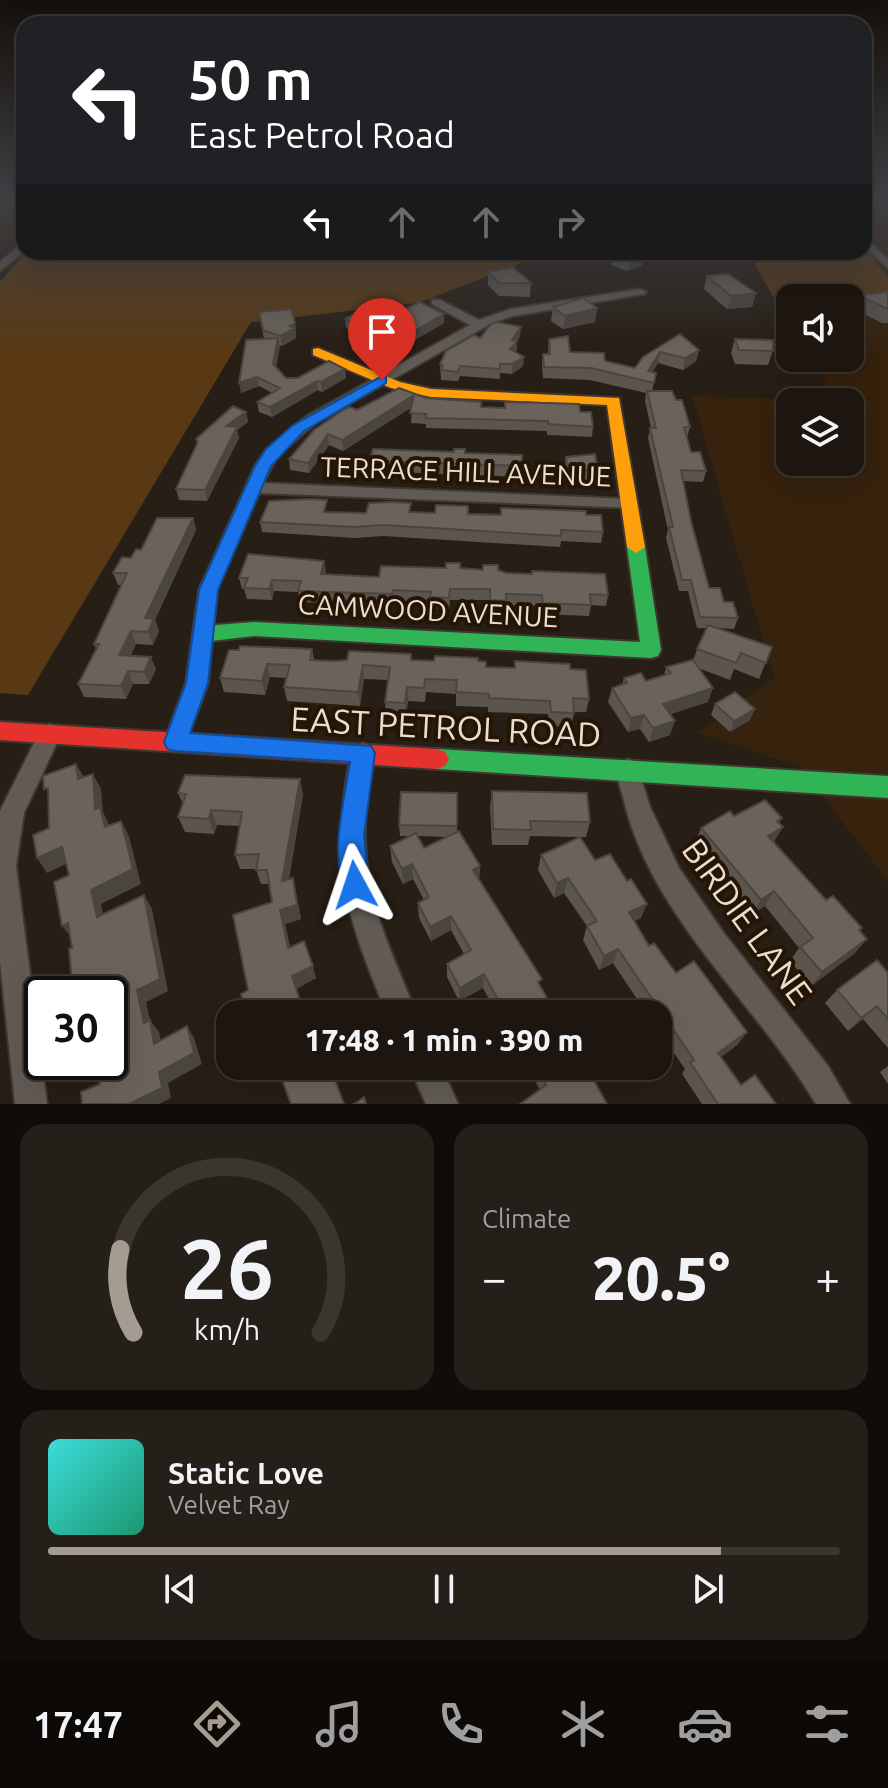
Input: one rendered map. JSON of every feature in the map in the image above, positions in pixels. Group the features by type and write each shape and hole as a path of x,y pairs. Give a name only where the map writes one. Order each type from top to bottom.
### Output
{"street":[{"path":"874,251 888,265"},
{"path":"0,268 16,253"},
{"path":"175,742 197,683 208,590 263,466 284,439 312,419 478,325 511,313 640,292"},
{"path":"436,302 478,325"},
{"path":"318,352 413,390 450,395 614,401 629,504"},
{"name":"TERRACE HILL AVENUE","path":"253,488 629,504"},
{"name":"CAMWOOD AVENUE","path":"203,634 254,629 651,650 629,504"},
{"name":"EAST PETROL ROAD","path":"0,731 888,787"},
{"path":"31,1104 3,866 12,812 50,734"},
{"path":"363,753 351,835 352,868 368,936 396,1000"},
{"name":"BIRDIE LANE","path":"628,769 640,819 655,854 677,891 804,1059 834,1104"},
{"path":"431,1080 442,1104"}],"shaded area":[{"path":"872,251 888,251 888,881 800,767 697,733 774,678 692,396 776,398 776,476 864,476 864,388 829,388 820,372 864,372 864,284 776,284 776,296 756,260 872,260"},
{"path":"872,257 888,277 888,298 864,298 864,284 776,284 776,301 753,260 872,260"},
{"path":"19,260 529,260 418,303 251,322 28,695 0,693 0,282"}],"building":[{"path":"513,267 531,283 499,283 488,272"},
{"path":"728,274 756,293 731,296 707,276"},
{"path":"888,292 888,309 864,298 864,294"},
{"path":"583,298 597,308 565,316 553,307"},
{"path":"377,301 397,313 420,302 444,314 386,347 369,349 351,341 373,331 345,319"},
{"path":"291,309 295,323 290,326 295,328 280,336 263,330 259,312"},
{"path":"497,322 521,327 512,340 517,341 510,349 524,357 512,364 500,364 500,369 460,366 458,372 441,370 443,365 440,364 446,351 474,335 480,338 491,324"},
{"path":"680,334 699,350 685,358 660,352 648,371 656,373 654,383 591,368 544,367 543,354 550,354 549,339 568,336 570,352 604,353 605,361 635,368 643,357"},
{"path":"278,338 273,364 286,378 298,378 329,361 345,369 270,407 257,402 280,388 257,377 239,383 246,340"},
{"path":"735,339 773,340 773,351 739,350"},
{"path":"399,388 426,398 481,402 481,407 505,408 505,402 579,404 580,412 591,412 593,427 548,424 548,421 426,418 426,414 410,413 414,395 342,440 328,434 308,463 289,459 314,430 343,410 350,407 357,410"},
{"path":"647,391 672,391 676,400 682,400 690,427 684,427 691,452 700,452 706,471 681,470 691,521 709,588 720,588 724,602 733,602 738,618 700,617 691,580 682,580 650,428 656,428"},
{"path":"233,406 246,412 226,426 237,427 205,490 176,489 198,442 196,439"},
{"path":"373,449 454,452 454,449 465,449 465,453 522,455 522,466 370,461"},
{"path":"595,454 598,470 567,469 566,457"},
{"path":"327,500 324,512 366,513 369,503 393,502 411,503 409,512 435,513 436,505 468,506 468,514 501,515 501,508 586,511 586,515 601,515 603,532 561,530 561,536 383,525 354,527 260,522 269,501"},
{"path":"157,518 193,518 145,618 154,619 148,632 131,631 119,655 151,657 144,672 128,671 121,686 78,684 99,644 94,644 127,573 113,573 122,557 131,558 136,549 141,550"},
{"path":"248,554 324,561 321,574 379,577 381,566 446,568 446,563 460,563 460,568 483,570 483,565 498,565 498,570 506,573 605,574 608,595 590,594 591,605 543,603 542,595 506,594 506,601 490,600 490,589 450,589 449,598 430,597 431,592 393,590 392,594 298,591 301,581 272,580 269,589 244,588 248,578 239,578"},
{"path":"708,625 772,647 766,663 741,653 736,663 697,649"},
{"path":"240,646 312,649 310,660 347,660 349,651 411,654 411,660 434,661 435,656 478,658 478,661 486,662 486,667 515,668 515,661 570,664 570,669 586,670 589,699 573,698 574,713 551,712 550,701 489,698 489,694 456,692 457,680 425,679 424,688 407,687 405,703 385,702 390,667 363,665 358,692 284,687 290,665 267,664 262,681 220,678 229,650 239,650"},
{"path":"693,660 713,688 663,704 675,721 653,728 644,715 631,718 612,688 627,683 624,678 641,673 646,681 671,673 666,667"},
{"path":"735,692 755,709 734,721 715,704"},
{"path":"76,764 78,779 93,774 95,809 100,807 105,827 121,821 133,869 91,890 97,917 144,895 160,979 137,990 144,1023 150,1020 154,1044 187,1026 194,1053 159,1072 162,1088 129,1104 82,1104 81,1092 100,1084 99,1080 128,1080 128,976 71,976 68,923 62,926 54,882 69,875 62,847 37,858 33,835 49,828 48,788 44,789 43,776"},
{"path":"185,775 300,779 282,881 293,878 297,905 280,910 288,948 304,941 313,966 292,976 300,1000 243,1000 241,994 248,990 233,915 272,902 267,870 256,870 259,854 235,855 242,812 211,810 209,819 178,817 186,794 178,793"},
{"path":"492,791 587,793 590,822 530,821 531,830 493,829"},
{"path":"401,792 457,793 457,826 399,825"},
{"path":"765,800 782,818 777,821 783,827 768,836 826,900 833,896 862,928 859,930 867,939 822,972 800,947 813,938 774,891 761,900 701,828 730,811 734,816"},
{"path":"459,831 480,866 473,870 542,979 538,982 548,1000 498,1000 484,974 460,988 447,964 471,950 451,916 430,927 418,903 429,897 412,864 402,869 390,846 416,833 424,848"},
{"path":"580,837 595,860 610,854 647,904 629,912 649,946 654,943 676,973 694,961 747,1032 718,1053 741,1085 755,1075 776,1104 718,1104 672,1028 672,1000 653,1000 618,949 604,956 587,926 597,921 568,878 557,883 541,855"},
{"path":"877,960 888,973 888,1019 877,1006 861,1018 837,990"},
{"path":"282,1080 335,1080 344,1104 291,1104"},
{"path":"543,1080 594,1080 607,1104 520,1104 546,1085"},
{"path":"364,1097 366,1104 354,1104"}],"traffic: fast":[{"path":"203,634 254,629 651,650 636,547"},
{"path":"437,759 888,787"}],"traffic: slow":[{"path":"318,352 396,385 431,393 614,401 636,547"}],"traffic: jam":[{"path":"0,731 437,759"}],"route":[{"path":"355,885 351,835 363,753 175,742 197,683 208,590 263,466 272,452 298,428 382,380"}]}
